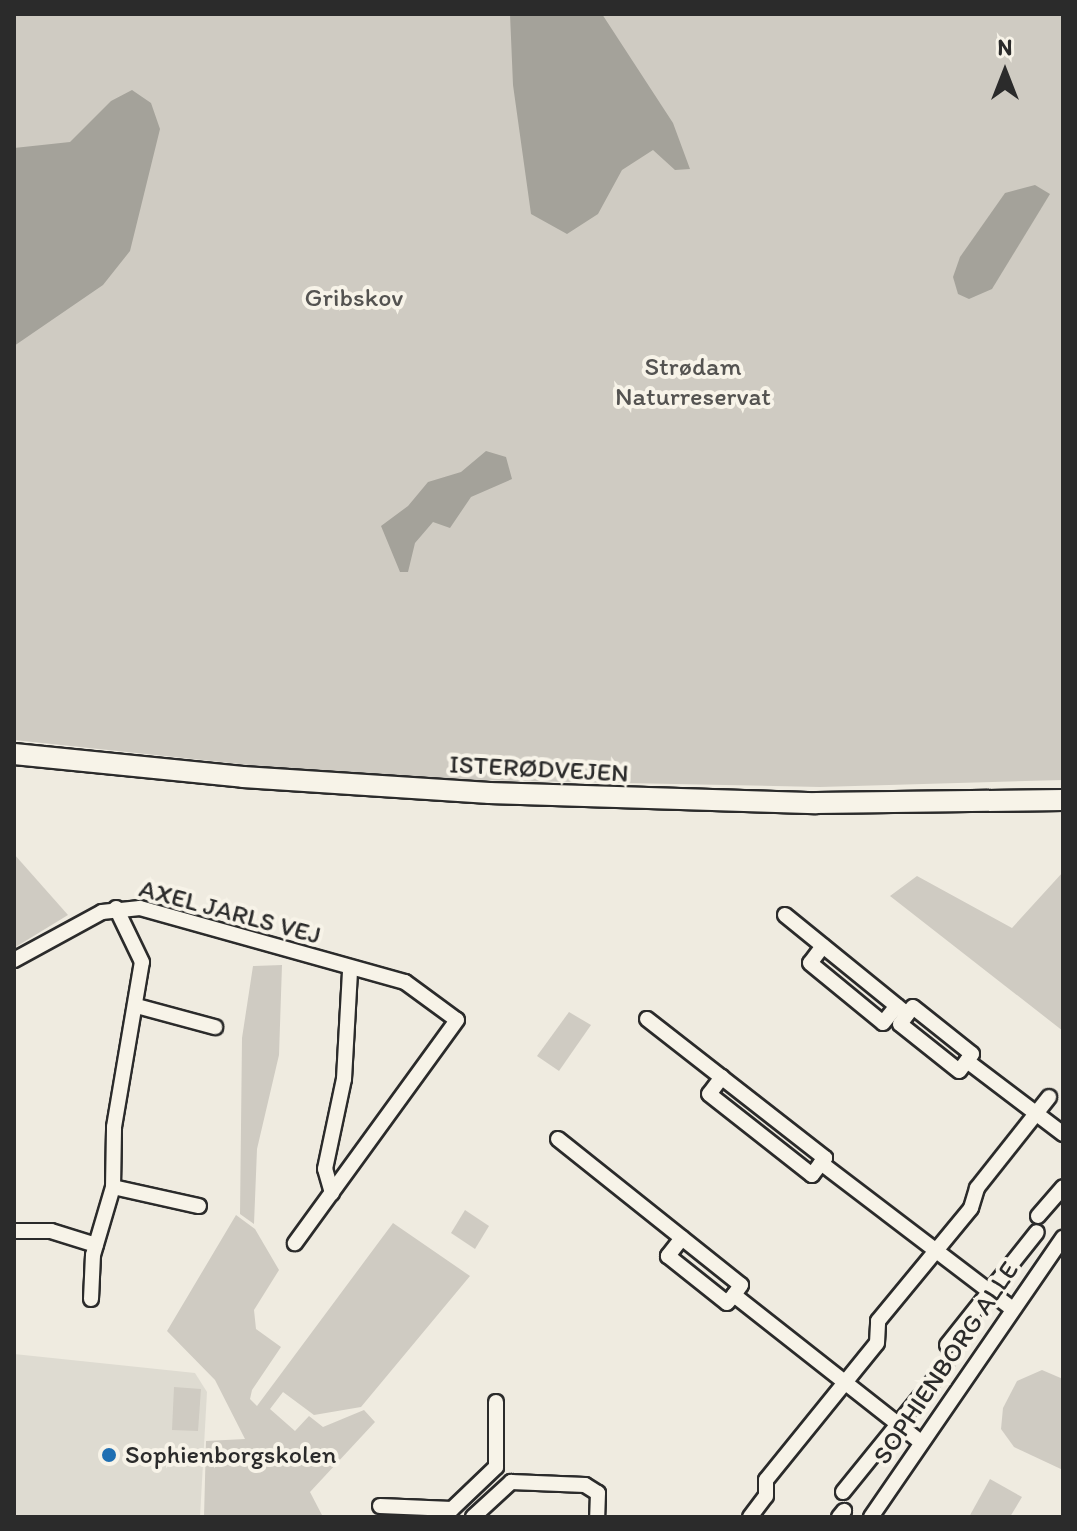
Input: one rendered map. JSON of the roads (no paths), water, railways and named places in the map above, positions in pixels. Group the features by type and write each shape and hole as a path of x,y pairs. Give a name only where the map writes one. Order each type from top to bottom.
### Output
{"highway":[{"name":"ISTERØDVEJEN","path":"14,754 272,779 519,795 816,803 1063,800"}],"street":[{"name":"AXEL JARLS VEJ","path":"14,960 116,908 140,908 350,970 405,982 457,1020 295,1243"},
{"path":"91,1299 96,1245 113,1187 115,1114 137,1006 139,948 116,908"},
{"path":"785,915 902,1010"},
{"path":"823,946 810,963 883,1023 902,1010 913,1007 972,1054 959,1071 900,1024 902,1010"},
{"name":"AXEL JARLS VEJ","path":"332,1193 325,1169 344,1079 350,970"},
{"path":"137,1006 215,1027"},
{"path":"647,1019 722,1077 825,1158 812,1175 709,1094 722,1077"},
{"path":"967,1061 1063,1134"},
{"path":"750,1517 766,1496 766,1480 877,1343 878,1321 971,1208 977,1188 1049,1097"},
{"path":"558,1139 741,1285 727,1303 668,1256 682,1238"},
{"path":"821,1163 1011,1308"},
{"path":"113,1187 199,1206"},
{"path":"1038,1216 1063,1187"},
{"path":"14,1231 51,1231 96,1245"},
{"path":"947,1345 1037,1232"},
{"name":"SOPHIENBORG ALLE","path":"871,1517 1011,1308 1063,1238"},
{"path":"734,1295 921,1442"},
{"path":"843,1492 946,1365"},
{"path":"380,1506 447,1513 452,1509 496,1467 496,1402"},
{"path":"496,1457 520,1482"},
{"path":"473,1517 511,1482 585,1485 598,1493 597,1517"}],"place":[{"name":"Sophienborgskolen","path":"109,1455"}],"park label":[{"name":"Gribskov","path":"354,298"},
{"name":"Strødam Naturreservat","path":"693,382"}]}
